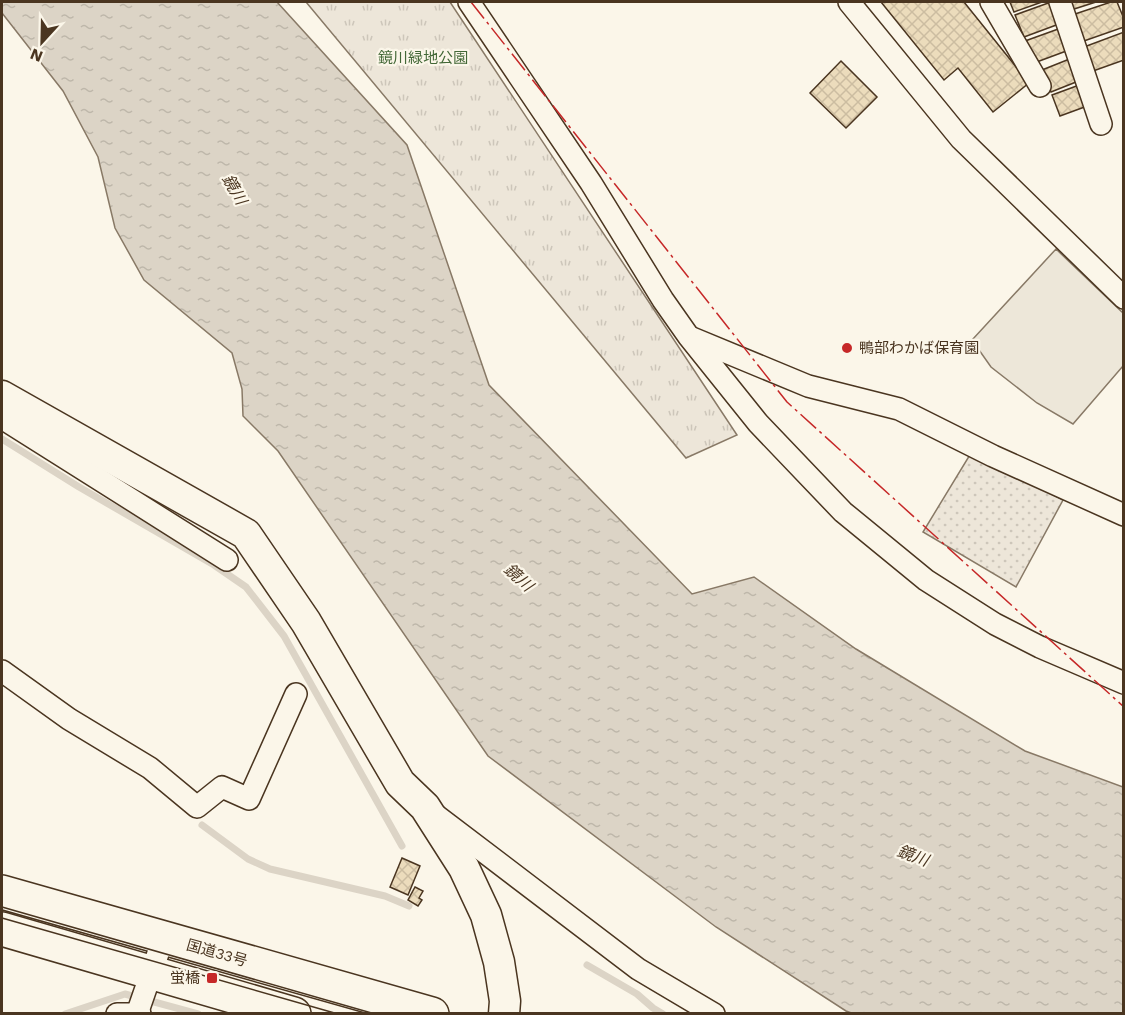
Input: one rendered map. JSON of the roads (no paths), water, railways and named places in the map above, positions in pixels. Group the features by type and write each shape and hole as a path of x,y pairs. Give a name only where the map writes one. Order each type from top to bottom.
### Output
{"highway":[{"name":"国道33号","path":"2,892 432,1014"},
{"path":"2,929 141,1002 294,1014"}],"street":[{"path":"469,2 591,183 663,300 689,337 758,423 843,512 926,580 995,624 1040,647 1124,683"},
{"path":"849,2 961,140 1124,298"},
{"path":"991,2 1040,86"},
{"path":"1060,2 1101,124"},
{"path":"689,337 808,386 899,409 993,456 1124,514"},
{"path":"2,397 246,534 306,622 400,783 425,807 638,969 714,1014"},
{"path":"2,418 227,560"},
{"path":"2,671 69,719 150,768 197,807 222,787 249,799 296,694"},
{"path":"425,807 464,868 486,915 499,962 505,1001 504,1014"},
{"path":"117,1014 141,1002 163,939"}],"water":[{"name":"鏡川","path":"2,2 277,2 407,145 489,385 692,594 754,577 856,649 1025,751 1123,787 1123,1013 854,1014 846,1011 716,927 488,756 278,451 243,416 242,389 232,353 144,280 115,228 98,157 63,91 2,13"}],"waterway":[{"path":"2,439 79,487 214,565 246,587 284,636 402,846"},
{"path":"202,825 248,859 270,869 385,896 409,906"},
{"path":"587,965 637,994 663,1014"},
{"path":"65,1014 125,994 198,1014"}],"tram line":[{"path":"2,907 375,1014"},
{"path":"2,918 338,1014"}],"place":[{"name":"鴨部わかば保育園","path":"847,348"},
{"name":"蛍橋","path":"212,978"}],"park label":[{"name":"鏡川緑地公園","path":"423,58"}]}
